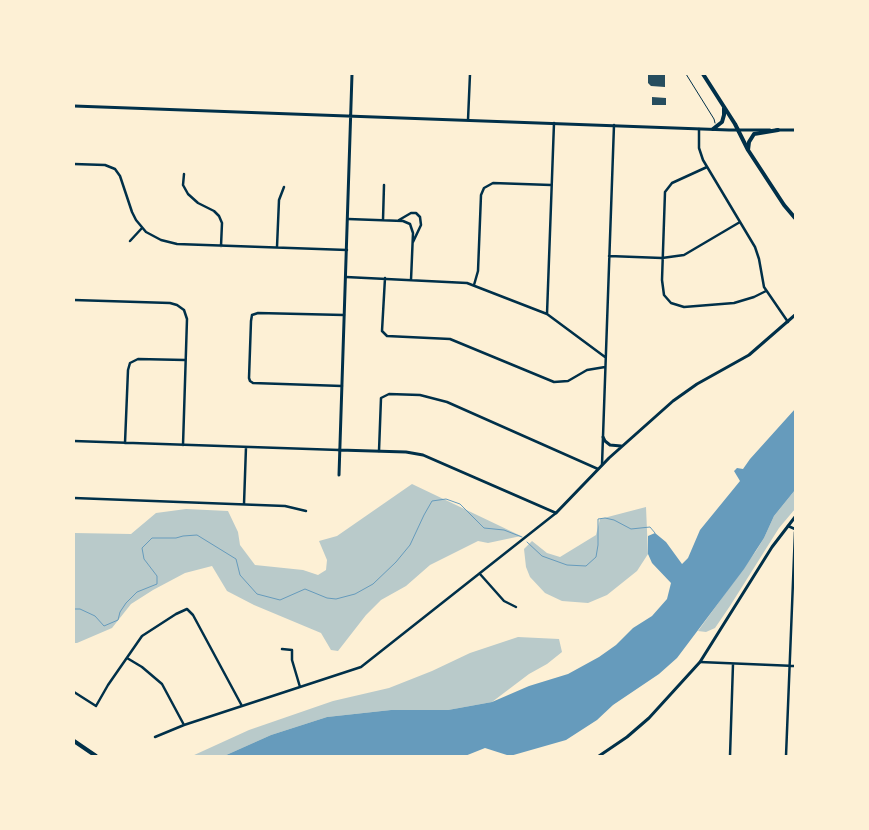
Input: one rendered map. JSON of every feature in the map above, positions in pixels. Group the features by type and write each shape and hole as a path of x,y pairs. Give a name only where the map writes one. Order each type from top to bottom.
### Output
{"main road":[{"path":"703,74 748,150 784,205 795,218"},
{"path":"712,129 719,126 724,118 723,106"},
{"path":"748,150 754,134 778,130"},
{"path":"74,741 96,756"}],"street":[{"path":"338,475 352,74"},
{"path":"468,120 470,74"},
{"path":"74,106 699,129 795,130"},
{"path":"547,314 554,123"},
{"path":"602,465 614,126"},
{"path":"699,129 699,148 707,167 757,251 762,281 766,291 788,322"},
{"path":"74,164 105,165 115,169 120,176 132,212 142,228 153,237 169,243 347,250"},
{"path":"707,167 672,183 666,189 662,258 663,291 668,300 684,308 734,303 766,291"},
{"path":"184,174 183,185 188,194 198,203 214,211 219,216 222,224 221,246"},
{"path":"474,286 478,266 482,192 485,186 493,183 551,185"},
{"path":"383,220 384,185"},
{"path":"277,247 279,200 284,186"},
{"path":"395,221 411,213 420,216 421,225 412,244"},
{"path":"348,220 395,221 405,222 411,226 413,231 411,280"},
{"path":"609,256 677,257 691,253 740,222"},
{"path":"130,242 142,228"},
{"path":"346,277 461,282 474,286 547,314 605,357"},
{"path":"385,278 382,331 387,336 450,339 554,382 568,381 587,370 605,367"},
{"path":"74,300 170,303 178,304 182,308 187,315 183,445"},
{"path":"342,386 253,383 249,378 252,315 258,313 344,315"},
{"path":"156,737 184,725 362,666 556,513 602,465 685,392 749,356 795,315"},
{"path":"125,442 128,370 130,363 138,359 185,360"},
{"path":"379,451 381,398 388,394 420,395 447,402 598,469"},
{"path":"603,437 606,443 612,446 621,446 626,443"},
{"path":"74,441 415,453 556,513"},
{"path":"244,504 246,447"},
{"path":"74,498 285,506 306,511"},
{"path":"599,756 644,723 700,662 772,547 795,517"},
{"path":"786,756 795,531 788,526"},
{"path":"480,574 504,601 516,606"},
{"path":"74,692 96,706 142,636 187,609 193,615 242,706"},
{"path":"282,649 292,650 292,660 300,687"},
{"path":"126,658 148,672 162,684 184,725"},
{"path":"700,662 795,666"},
{"path":"730,756 733,664"}],"path":[{"path":"686,74 715,123"}],"shaded area":[{"path":"412,484 521,536 488,543 478,541 430,565 406,586 381,600 366,615 338,651 331,650 321,633 254,605 227,591 212,566 185,573 153,590 131,604 112,628 74,643 74,533 131,534 156,513 186,509 228,511 238,532 240,545 255,565 303,570 318,575 326,570 327,560 319,541 337,536"},
{"path":"795,490 795,509 779,528 715,628 706,632 698,631 756,551 774,516"},
{"path":"646,507 648,554 637,571 607,595 588,603 562,601 545,593 530,577 526,567 524,549 532,541 547,553 560,557 596,535 600,519"},
{"path":"518,637 559,639 562,652 492,702 448,710 391,710 327,717 271,735 224,756 192,756 249,730 333,701 389,688 470,653"}],"water":[{"path":"795,409 795,490 774,516 764,538 744,569 677,658 659,674 613,705 597,720 566,740 510,756 485,748 465,756 224,756 271,735 327,717 391,710 448,710 492,702 529,686 568,674 599,657 616,645 633,628 652,616 667,599 671,583 652,563 648,554 648,536 655,533 666,542 682,564 688,558 700,530 740,481 734,471 737,468 743,469"}],"building":[{"path":"648,74 665,74 665,87 651,86 648,83"},
{"path":"652,97 666,98 666,105 652,105"}],"waterway":[{"path":"74,609 80,609 95,616 104,626 118,620 120,612 126,603 137,592 157,584 157,576 144,559 142,548 152,538 176,538 197,535 236,559 240,575 257,594 280,600 305,589 327,598 336,599 355,594 373,584 396,562 410,545 432,501 446,499 460,504 484,528 504,530 522,537"},
{"path":"527,542 542,556 567,565 586,566 596,557 598,519 614,520 631,529 650,527 655,533"}]}
